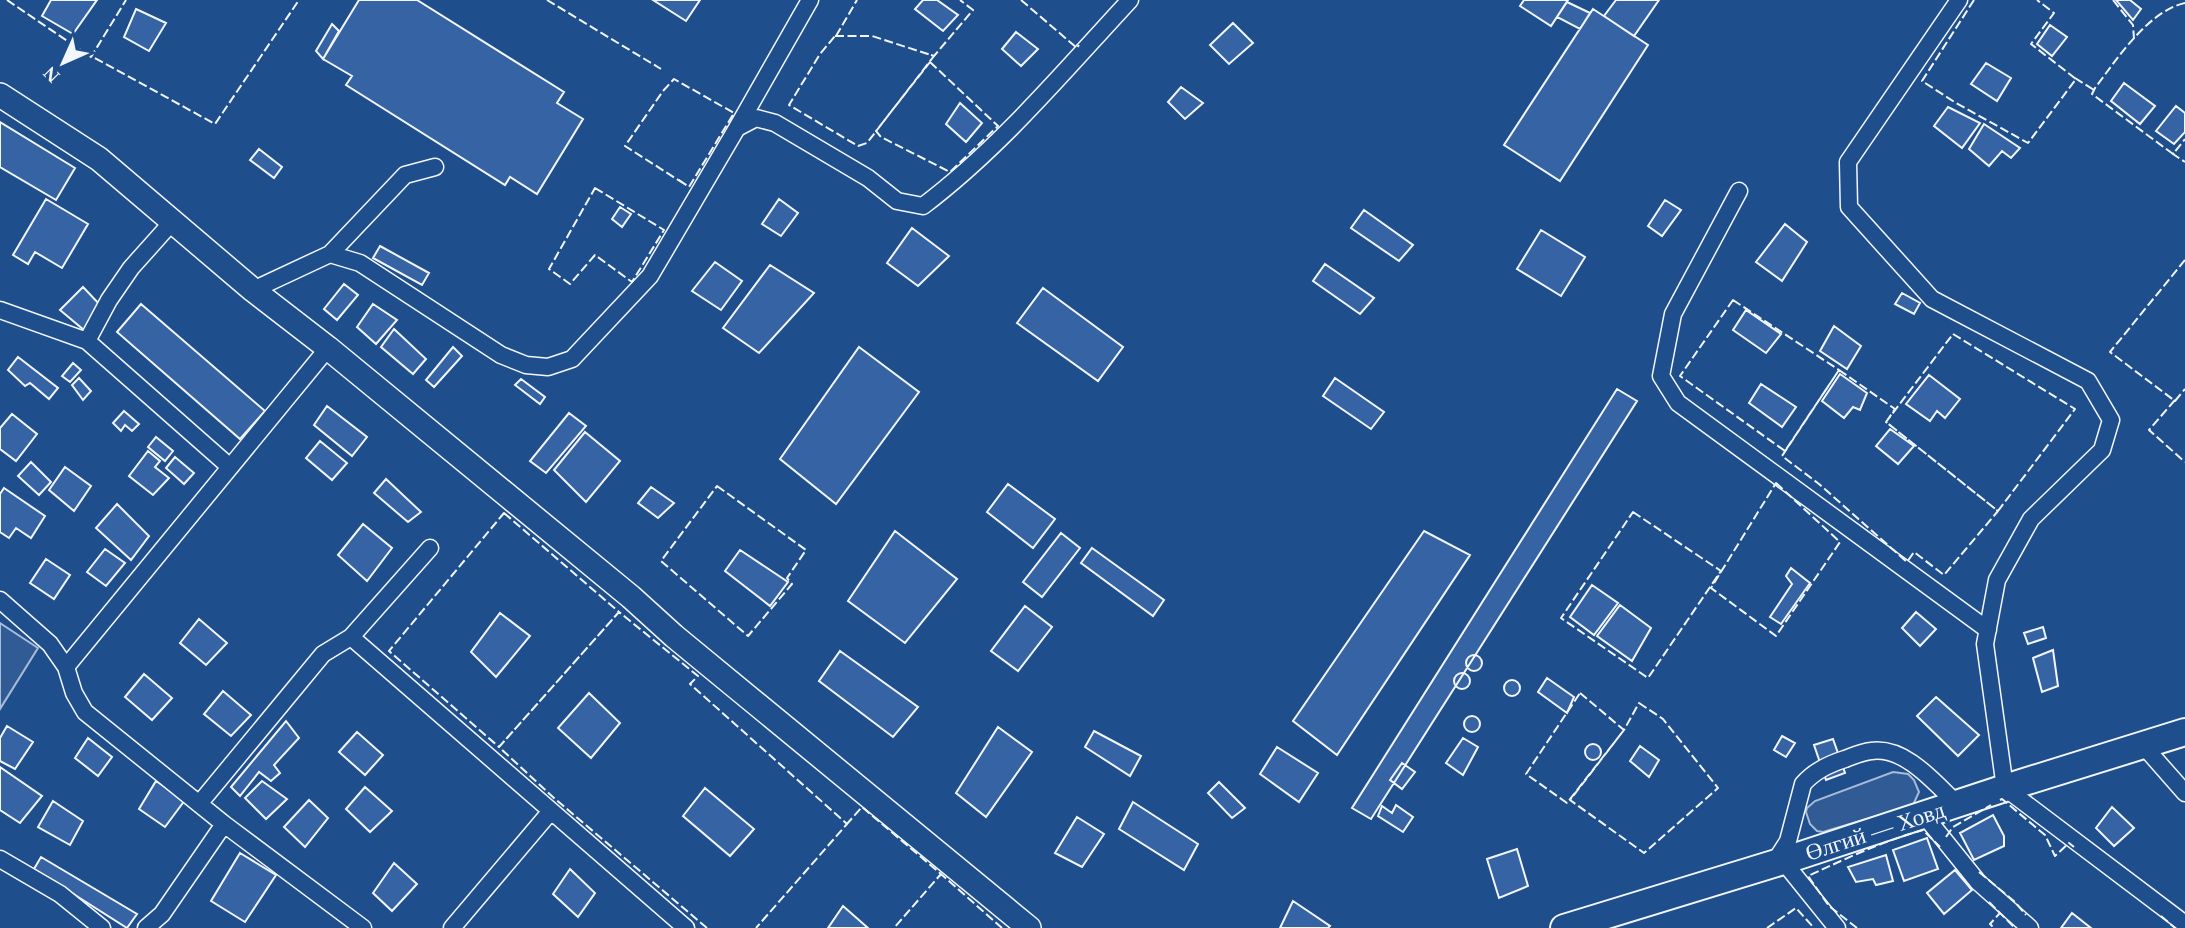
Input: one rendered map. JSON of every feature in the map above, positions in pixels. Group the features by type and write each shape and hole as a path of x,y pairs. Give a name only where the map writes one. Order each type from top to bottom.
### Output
{"highway":[{"name":"Өлгий — Ховд","path":"1564,928 1607,922 2005,788 2185,732"}],"main road":[{"path":"0,95 99,159 253,289 621,588 674,636 1030,928"}],"street":[{"path":"330,254 360,263 501,355 526,365 548,367 572,359 650,276 810,0"},
{"path":"737,128 756,118 775,123 868,178 897,201 923,206 950,185 1018,120 1130,0"},
{"path":"1959,0 1848,162 1849,207 1932,299 2088,381 2111,420 2102,450 2031,519 1997,580 1985,643 2005,788 2185,924"},
{"path":"253,289 330,254 405,175 435,167"},
{"path":"1739,191 1673,314 1661,376 1678,403 1988,630"},
{"path":"87,341 109,300 131,268 173,221"},
{"path":"0,310 87,341 230,467"},
{"path":"66,667 328,348"},
{"path":"199,804 323,654 351,637 430,548"},
{"path":"0,600 50,644 66,667 74,693 85,712 224,824 363,928"},
{"path":"351,637 686,928"},
{"path":"2142,744 2185,793"},
{"path":"1837,928 1778,863 1788,841 1803,784 1809,777 1828,764 1872,750 1891,752 1928,777 1957,804"},
{"path":"452,928 551,811"},
{"path":"1924,815 1978,882 2030,928"},
{"path":"146,928 162,914 224,824"},
{"path":"0,859 60,894 102,928"}],"shaded area":[{"path":"0,623 38,648 0,709"},
{"path":"1893,772 1908,774 1914,780 1919,792 1913,805 1823,832 1817,831 1810,824 1806,812 1815,801"}],"building":[{"path":"51,0 97,0 73,34 42,16"},
{"path":"359,0 417,0 564,92 557,103 583,119 537,194 510,177 505,185 346,85 352,76 323,59"},
{"path":"653,0 700,0 686,21"},
{"path":"923,0 937,0 958,15 943,31 915,9"},
{"path":"1524,0 1568,0 1551,26 1520,6"},
{"path":"1616,0 1659,0 1634,36 1604,16"},
{"path":"2116,0 2130,0 2141,9 2133,20"},
{"path":"1567,2 1590,13 1580,29 1557,17"},
{"path":"136,9 166,23 149,51 124,37"},
{"path":"1593,9 1648,45 1560,181 1504,145"},
{"path":"1233,23 1253,43 1229,64 1210,45"},
{"path":"332,24 339,31 323,59 316,51"},
{"path":"2050,25 2067,37 2052,56 2037,44"},
{"path":"1016,32 1038,49 1021,66 1002,49"},
{"path":"1986,63 2011,78 1997,101 1971,84"},
{"path":"2124,83 2155,106 2140,124 2111,101"},
{"path":"1181,87 1203,103 1185,119 1168,102"},
{"path":"960,103 982,123 966,142 946,124"},
{"path":"2176,106 2185,113 2185,132 2174,144 2156,131"},
{"path":"1948,107 1980,123 1962,148 1934,126"},
{"path":"0,122 75,168 56,200 0,167"},
{"path":"1984,124 2020,148 2011,158 2002,151 1989,166 1969,149"},
{"path":"259,149 282,167 274,178 250,160"},
{"path":"46,199 88,224 62,268 35,252 28,264 13,255"},
{"path":"779,199 798,213 781,236 762,224"},
{"path":"1665,200 1681,210 1662,236 1648,226"},
{"path":"620,207 631,214 622,227 612,219"},
{"path":"1364,210 1413,245 1399,261 1351,228"},
{"path":"1785,224 1807,242 1782,281 1756,262"},
{"path":"912,228 949,256 918,286 887,263"},
{"path":"1541,230 1585,257 1561,296 1517,269"},
{"path":"380,246 429,273 422,285 373,258"},
{"path":"715,262 742,281 721,310 692,291"},
{"path":"1325,264 1374,298 1360,314 1313,281"},
{"path":"770,265 814,293 759,353 723,328"},
{"path":"344,284 358,295 337,320 324,309"},
{"path":"83,287 103,308 84,330 60,310"},
{"path":"1043,288 1123,347 1098,381 1017,323"},
{"path":"1902,293 1920,303 1914,314 1895,304"},
{"path":"141,304 265,411 240,439 117,332"},
{"path":"373,304 397,320 376,344 357,327"},
{"path":"1746,310 1781,334 1766,353 1733,330"},
{"path":"1834,326 1861,346 1847,369 1820,351"},
{"path":"394,329 426,359 413,374 381,347"},
{"path":"453,347 462,356 434,387 426,380"},
{"path":"859,347 919,392 836,504 780,459"},
{"path":"18,357 58,388 49,399 30,383 25,386 8,370"},
{"path":"73,363 81,370 70,382 62,376"},
{"path":"1840,374 1867,393 1860,410 1853,407 1844,418 1822,401"},
{"path":"1929,375 1960,399 1945,418 1937,411 1930,421 1906,404"},
{"path":"79,378 91,391 83,400 72,385"},
{"path":"1335,378 1384,412 1371,429 1323,396"},
{"path":"521,379 545,397 540,404 515,385"},
{"path":"1761,384 1796,407 1782,427 1749,403"},
{"path":"1617,389 1637,401 1371,819 1352,808"},
{"path":"327,406 367,437 352,456 314,425"},
{"path":"124,411 139,424 132,431 125,425 121,431 113,423"},
{"path":"569,413 586,426 546,473 530,461"},
{"path":"12,414 37,434 16,461 0,449 0,428"},
{"path":"1890,429 1914,446 1898,464 1876,446"},
{"path":"585,432 620,461 586,502 554,470"},
{"path":"156,437 173,451 165,461 148,447"},
{"path":"320,441 347,463 332,480 306,458"},
{"path":"148,451 160,461 155,467 169,478 153,495 129,476"},
{"path":"175,457 194,473 184,484 166,468"},
{"path":"31,462 51,482 39,495 18,476"},
{"path":"65,467 91,486 74,511 49,490"},
{"path":"386,479 421,512 408,522 374,493"},
{"path":"1008,484 1055,519 1033,548 987,512"},
{"path":"651,487 674,503 658,518 638,503"},
{"path":"4,488 45,516 31,538 16,528 9,538 0,532 0,494"},
{"path":"117,504 149,536 131,560 96,528"},
{"path":"363,524 392,548 367,581 338,555"},
{"path":"895,531 957,579 905,643 848,601"},
{"path":"1424,531 1470,555 1337,755 1293,721"},
{"path":"1061,533 1080,548 1042,597 1023,582"},
{"path":"1092,548 1164,600 1153,616 1081,563"},
{"path":"105,549 125,563 106,586 87,572"},
{"path":"740,550 788,582 770,606 725,571"},
{"path":"46,559 70,575 54,599 30,583"},
{"path":"1791,568 1810,583 1781,624 1770,617 1792,584 1786,576"},
{"path":"1592,585 1618,603 1594,635 1570,617"},
{"path":"1620,605 1651,628 1632,661 1597,636"},
{"path":"1025,606 1052,627 1018,671 991,651"},
{"path":"1916,612 1936,629 1920,646 1902,628"},
{"path":"500,613 530,636 496,677 471,652"},
{"path":"199,619 227,643 206,665 180,643"},
{"path":"2043,627 2046,638 2028,644 2024,633"},
{"path":"2053,650 2058,686 2042,692 2033,658"},
{"path":"840,651 918,707 893,737 819,681"},
{"path":"1474,655 1482,663 1474,671 1466,663"},
{"path":"1462,673 1470,681 1462,689 1454,681"},
{"path":"144,674 172,698 152,720 125,697"},
{"path":"1547,678 1574,697 1567,713 1538,692"},
{"path":"1512,680 1520,688 1512,696 1504,688"},
{"path":"223,691 251,715 231,736 204,714"},
{"path":"589,693 620,723 591,758 558,728"},
{"path":"1936,697 1979,735 1958,756 1917,716"},
{"path":"1472,716 1480,724 1472,732 1464,724"},
{"path":"286,721 299,738 274,765 280,773 271,781 259,772 240,796 231,787"},
{"path":"7,726 33,742 15,769 0,761 0,738"},
{"path":"998,727 1032,752 986,817 956,793"},
{"path":"1094,731 1141,756 1130,776 1085,747"},
{"path":"357,732 383,755 365,775 339,752"},
{"path":"1782,736 1795,743 1786,757 1774,750"},
{"path":"88,738 112,757 98,776 75,758"},
{"path":"1463,738 1478,747 1463,775 1446,763"},
{"path":"1833,739 1845,773 1826,780 1814,745"},
{"path":"1593,744 1601,752 1593,760 1585,752"},
{"path":"1640,746 1659,760 1649,777 1630,761"},
{"path":"1277,747 1318,773 1299,802 1260,774"},
{"path":"1402,763 1415,772 1402,789 1390,780"},
{"path":"0,767 42,796 20,823 0,810"},
{"path":"156,781 185,800 165,827 139,809"},
{"path":"262,781 287,799 266,819 245,798"},
{"path":"1219,782 1245,808 1232,818 1208,793"},
{"path":"365,787 392,811 370,832 346,809"},
{"path":"705,788 754,829 730,856 683,816"},
{"path":"309,800 328,818 305,847 284,827"},
{"path":"53,801 83,821 70,845 38,827"},
{"path":"1133,802 1198,844 1184,870 1119,829"},
{"path":"1396,805 1413,817 1403,832 1378,816 1382,806 1392,813"},
{"path":"2112,807 2134,828 2114,846 2096,828"},
{"path":"1993,815 2004,836 2004,846 1974,860 1960,833"},
{"path":"1077,817 1104,834 1082,867 1055,853"},
{"path":"1927,838 1938,869 1904,881 1893,850"},
{"path":"1517,849 1528,886 1499,898 1487,859"},
{"path":"240,853 276,875 245,922 211,901"},
{"path":"1886,855 1893,881 1876,885 1873,879 1856,882 1848,867"},
{"path":"41,857 137,914 127,928 34,869"},
{"path":"394,863 417,884 392,911 373,893"},
{"path":"570,869 595,893 578,917 553,894"},
{"path":"1955,870 1972,890 1944,914 1927,893"},
{"path":"1293,901 1330,926 1280,928"},
{"path":"843,906 868,928 828,928"},
{"path":"2072,913 2091,928 2061,928"}],"fence":[{"path":"7,0 91,57 126,0"},
{"path":"84,52 215,124 299,0"},
{"path":"547,0 661,69"},
{"path":"836,36 857,0"},
{"path":"931,55 934,56 973,10 960,0"},
{"path":"1021,0 1077,48 1079,45"},
{"path":"1974,0 1922,81 2028,143 2076,79 2031,44 2054,13 2037,0"},
{"path":"2113,0 2133,25 2134,39"},
{"path":"2185,3 2171,8 2146,26 2123,50 2092,94 2173,154 2185,139"},
{"path":"835,36 872,36 934,56 867,143 858,146 789,105 820,54 835,36"},
{"path":"930,62 998,126 950,172 881,137 876,131 930,62"},
{"path":"2075,78 2094,90 2095,88"},
{"path":"679,180 689,187 734,113 674,79 625,146 686,185"},
{"path":"2174,153 2185,162"},
{"path":"595,188 664,230 632,282 595,255 570,284 549,269 595,188"},
{"path":"2185,260 2110,352 2175,401 2185,389"},
{"path":"1733,300 1839,370 1785,451 1680,376 1733,300"},
{"path":"1953,334 2075,409 1998,511 1886,422 1953,334"},
{"path":"1839,370 1895,409 1886,422 1998,511 1944,575 1914,552 1907,562 1819,484 1782,456 1839,370"},
{"path":"2175,400 2149,430 2185,462"},
{"path":"1776,483 1840,542 1776,636 1711,588 1776,483"},
{"path":"717,486 806,550 787,578 792,584 748,636 661,561 717,486"},
{"path":"1633,512 1721,571 1648,678 1561,618 1633,512"},
{"path":"504,513 619,612 499,747 389,651 504,513"},
{"path":"707,928 554,798 499,747 619,612 698,676 690,684 847,824 756,928"},
{"path":"1580,693 1624,730 1567,803 1526,774 1580,693"},
{"path":"1639,703 1663,719 1718,788 1644,853 1570,800 1624,730 1639,703"},
{"path":"2000,800 2045,835 2055,856 2069,843 2074,847"},
{"path":"1946,837 1953,827 1991,805"},
{"path":"846,825 862,807 941,874 894,928"},
{"path":"1857,928 1829,906 1808,876 1879,845 1923,830 1940,847"},
{"path":"1979,872 2015,902 2026,915"},
{"path":"940,876 941,874 1002,928"},
{"path":"1989,902 2000,913 1990,924 1994,928"},
{"path":"1767,928 1796,908 1814,928"},
{"path":"1998,915 2000,913 2015,928"},
{"path":"2161,916 2175,928"}]}
